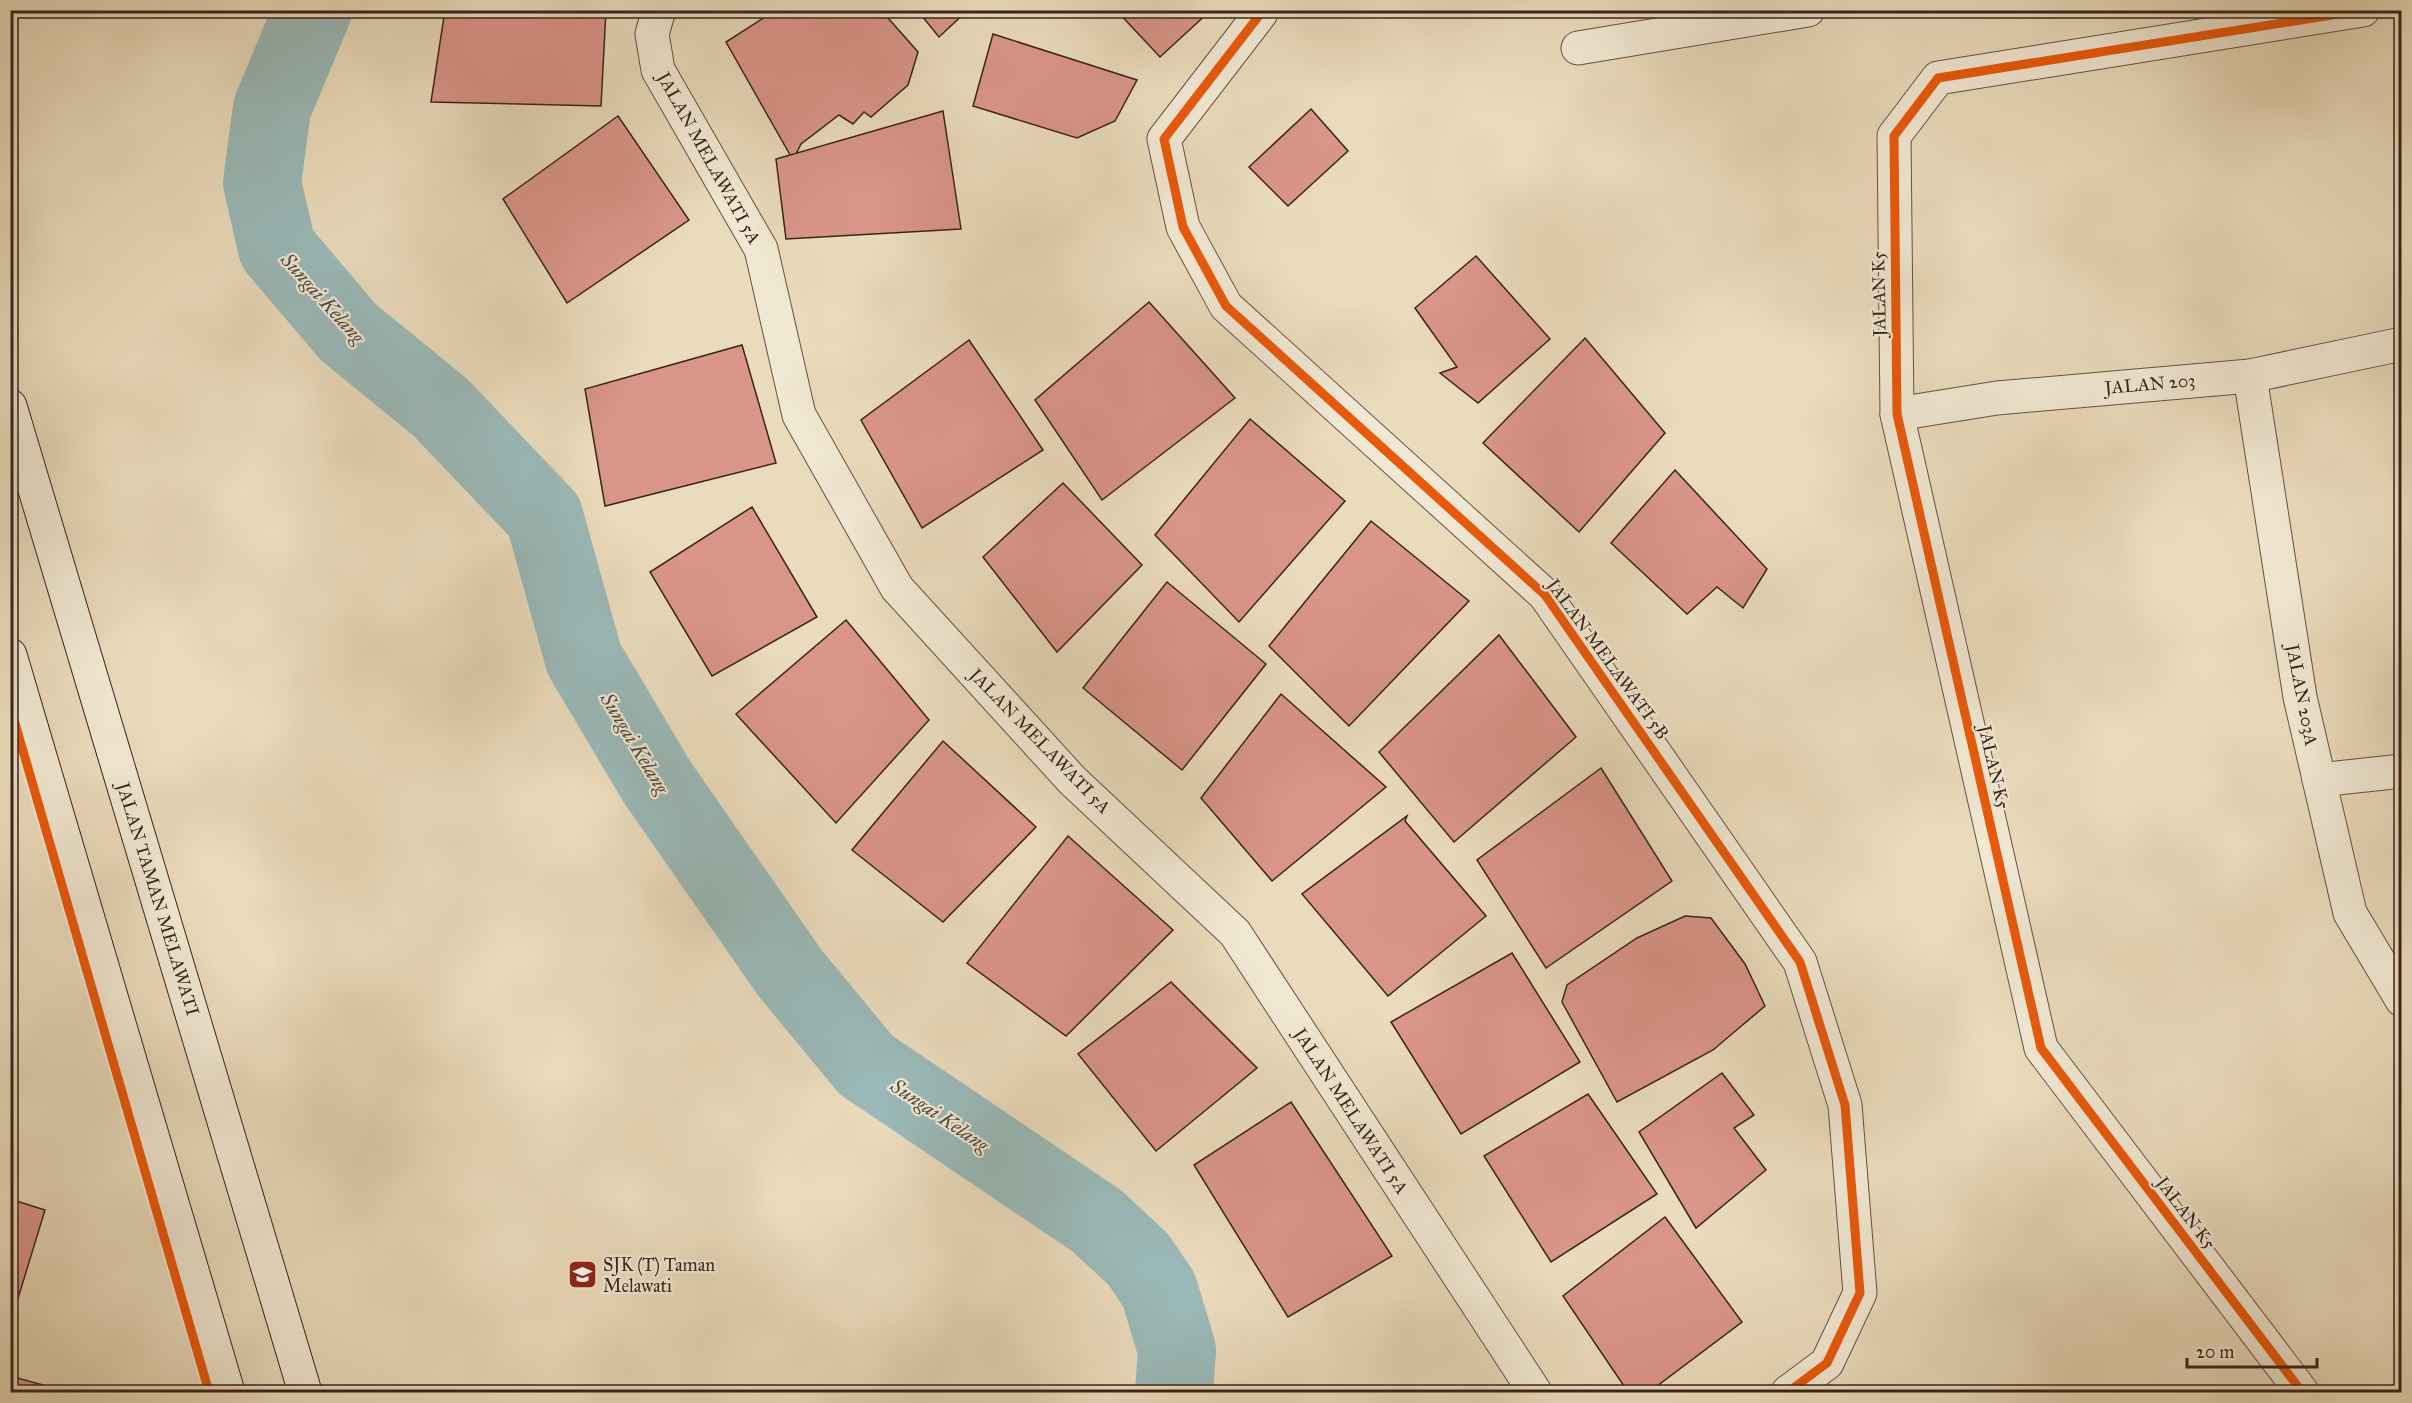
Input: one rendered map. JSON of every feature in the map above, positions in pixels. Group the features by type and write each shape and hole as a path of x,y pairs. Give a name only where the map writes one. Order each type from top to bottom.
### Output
{"street":[{"path":"1578,48 1808,10"},
{"name":"JALAN K5","path":"2302,1392 2041,1048 1897,414 1894,136 1938,78 2363,10"},
{"name":"JALAN MELAWATI 5B","path":"1261,13 1164,139 1183,227 1226,306 1545,595 1800,962 1845,1105 1860,1293 1827,1363 1788,1392"},
{"name":"JALAN MELAWATI 5A","path":"655,22 658,70 761,249 799,415 897,588 1072,780 1235,933 1535,1392"},
{"name":"JALAN 203","path":"1897,414 1997,398 2250,376 2402,344"},
{"name":"JALAN 203A","path":"2250,376 2300,697 2350,913 2402,1000"},
{"name":"JALAN TAMAN MELAWATI","path":"10,406 305,1392"},
{"path":"10,655 228,1392"},
{"path":"2319,780 2402,771"}],"building":[{"path":"445,10 606,10 601,106 431,102"},
{"path":"776,10 881,10 918,52 908,85 871,117 864,112 853,124 839,115 801,144 793,160 726,42"},
{"path":"917,10 968,10 939,37"},
{"path":"1116,10 1211,10 1160,57"},
{"path":"993,34 1137,80 1115,121 1077,138 973,106"},
{"path":"1311,109 1348,151 1288,206 1249,167"},
{"path":"943,111 961,229 786,239 776,159"},
{"path":"618,116 689,220 567,303 503,199"},
{"path":"1476,256 1550,339 1478,403 1440,373 1457,367 1415,308"},
{"path":"1149,302 1235,398 1102,500 1035,400"},
{"path":"1585,338 1665,433 1579,532 1483,443"},
{"path":"969,340 1043,450 922,528 861,420"},
{"path":"742,345 776,463 605,506 585,389"},
{"path":"1250,419 1345,501 1239,622 1155,535"},
{"path":"1675,470 1767,569 1743,608 1717,587 1687,614 1611,543"},
{"path":"1063,483 1142,565 1057,652 983,557"},
{"path":"752,507 817,617 712,676 650,572"},
{"path":"1371,521 1469,601 1349,726 1269,646"},
{"path":"1167,582 1266,664 1182,770 1083,688"},
{"path":"846,620 929,720 836,823 736,714"},
{"path":"1499,635 1576,737 1454,842 1379,752"},
{"path":"1281,694 1386,787 1272,881 1201,798"},
{"path":"943,741 1036,827 943,922 852,850"},
{"path":"1601,768 1672,881 1546,968 1477,860"},
{"path":"1407,816 1405,821 1486,916 1388,996 1302,894"},
{"path":"1068,836 1173,930 1066,1036 967,963"},
{"path":"1685,916 1711,918 1745,964 1765,1006 1713,1050 1617,1102 1562,1002 1567,985 1637,938"},
{"path":"1512,953 1580,1062 1461,1134 1391,1022"},
{"path":"1171,982 1257,1068 1156,1151 1078,1054"},
{"path":"1722,1073 1754,1115 1734,1128 1766,1170 1696,1228 1639,1132"},
{"path":"1588,1094 1657,1194 1551,1262 1484,1156"},
{"path":"1291,1102 1392,1256 1288,1317 1194,1165"},
{"path":"10,1199 45,1210 12,1318 10,1318"},
{"path":"1665,1217 1742,1322 1649,1392 1628,1392 1563,1296"},
{"path":"10,1376 43,1385 41,1392 10,1392"}],"waterway":[{"name":"Sungai Kelang","path":"313,10 272,108 262,183 277,248 348,332 440,407 544,516 584,659 657,782 790,973 866,1065 1097,1221 1138,1259 1159,1290 1177,1350 1174,1392"}],"cycle path":[{"path":"2302,1392 2041,1048 1897,414 1894,136 1938,78 2363,10"},
{"path":"1261,13 1164,139 1183,227 1226,306 1545,595 1800,962 1845,1105 1860,1293 1827,1363 1788,1392"},
{"path":"10,706 209,1392"}],"place":[{"name":"SJK (T) Taman Melawati","path":"582,1275"}]}
